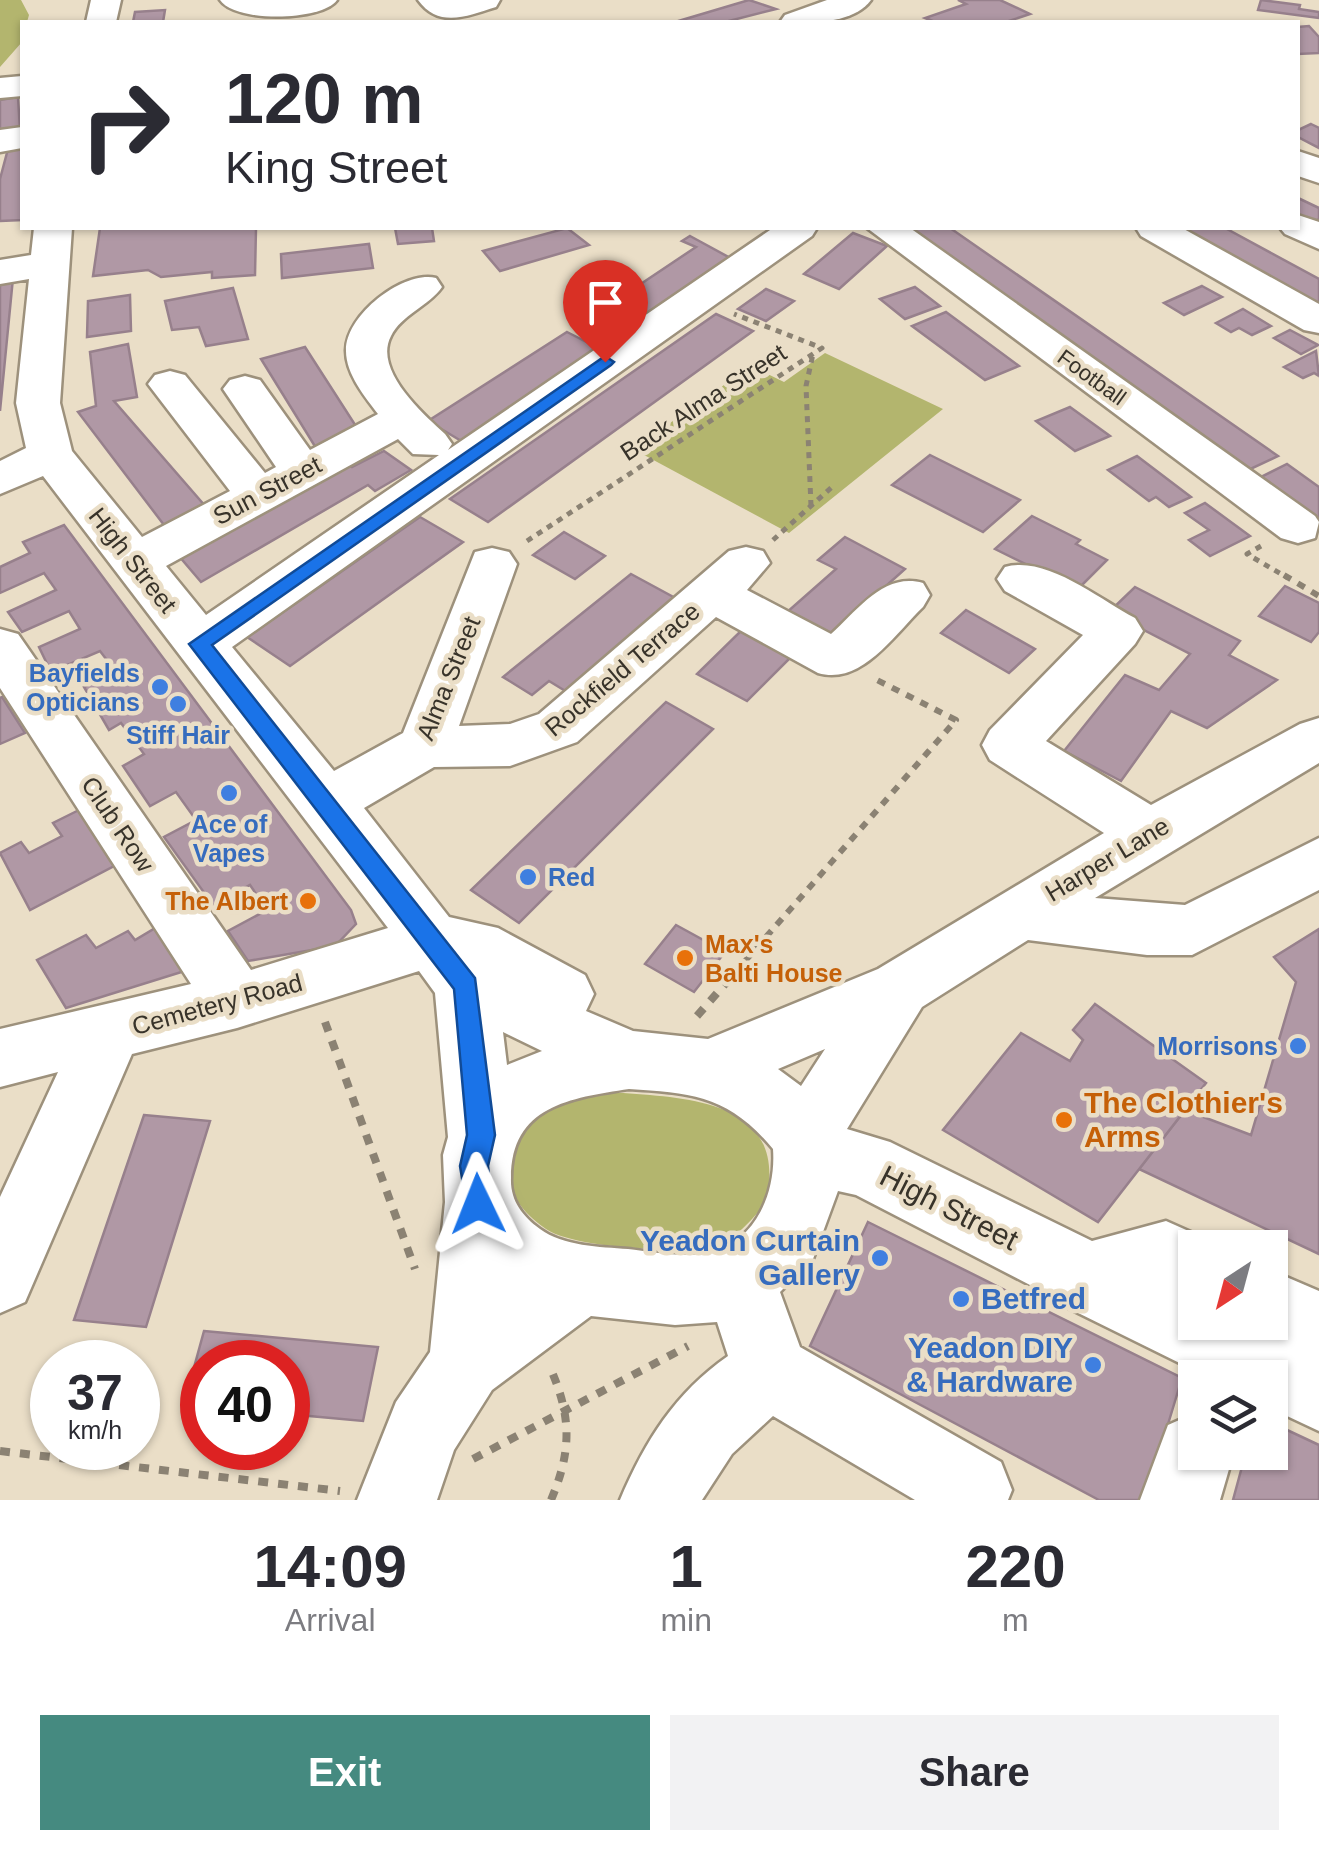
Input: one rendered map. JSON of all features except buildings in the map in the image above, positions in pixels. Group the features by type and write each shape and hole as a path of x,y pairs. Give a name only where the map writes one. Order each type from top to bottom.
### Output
{"street":[{"path":"235,0 259,9 322,0"},
{"path":"433,0 450,10 485,0"},
{"path":"801,20 842,2"},
{"path":"200,644 795,230"},
{"name":"Football","path":"889,230 1298,527"},
{"path":"1158,230 1319,322"},
{"path":"0,240 48,240"},
{"path":"0,272 48,240"},
{"name":"High Street","path":"48,240 38,404 50,454 327,802 448,963 764,1097 806,1145 866,1165 1085,1278 1239,1344 1319,1393"},
{"path":"425,280 370,336 366,356 400,420 454,466"},
{"path":"170,384 258,495"},
{"path":"246,389 302,471"},
{"name":"Sun Street","path":"134,562 400,420"},
{"path":"0,479 50,454"},
{"name":"Alma Street","path":"327,802 426,746 492,564"},
{"path":"729,578 836,660 905,595"},
{"name":"Rockfield Terrace","path":"426,746 510,748 537,740 558,728 729,578"},
{"path":"1022,579 1117,632 1009,745 1150,834"},
{"name":"Club Row","path":"0,647 237,1002"},
{"name":"Harper Lane","path":"674,1061 900,988 1150,834 1319,738"},
{"path":"1017,914 1147,930 1192,930 1319,862"},
{"path":"448,963 481,1135"},
{"name":"Cemetery Road","path":"0,1058 237,1002 448,963"},
{"name":"Harper Lane","path":"806,1145 900,988"},
{"path":"0,1277 109,1033"},
{"path":"466,1364 478,1204 474,1166 481,1135 494,1110 520,1091 564,1070 674,1061"},
{"path":"478,1204 516,1255 578,1282 682,1290 740,1280 784,1242 802,1200 806,1145"},
{"path":"1085,1278 1166,1256 1178,1262"},
{"path":"740,1280 772,1372 973,1490"},
{"path":"396,1500 424,1428 466,1364 578,1282"},
{"name":"High Street","path":"1239,1344 1319,1329"},
{"path":"660,1500 684,1449 728,1401 772,1372"},
{"path":"1180,1500 1189,1470"}],"path":[{"name":"Back Alma Street","path":"492,564 822,348 695,299"},
{"path":"811,506 806,386 814,354"},
{"path":"729,578 832,488"},
{"path":"674,1061 956,720 836,660"}],"green space":[{"path":"0,0 21,0 29,15 28,20 20,20 20,44 0,67"},
{"path":"825,353 943,409 789,533 633,449 751,366 784,382"},
{"path":"586,1090 684,1099 715,1106 741,1119 760,1138 769,1165 766,1203 727,1240 689,1248 608,1245 561,1236 546,1229 524,1209 512,1189 508,1168 513,1148 541,1113"}],"place":[{"name":"Bayfields Opticians","path":"160,687"},
{"name":"Stiff Hair","path":"178,704"},
{"name":"Ace of Vapes","path":"229,793"},
{"name":"Red","path":"528,877"},
{"name":"The Albert","path":"308,901"},
{"name":"Max's Balti House","path":"685,958"},
{"name":"Morrisons","path":"1298,1046"},
{"name":"The Clothier's Arms","path":"1064,1120"},
{"name":"Yeadon Curtain Gallery","path":"880,1258"},
{"name":"Betfred","path":"961,1299"},
{"name":"Yeadon DIY & Hardware","path":"1093,1365"}],"route":[{"path":"478,1204 474,1166 481,1135 466,986 327,802 200,644 605,362"}]}
